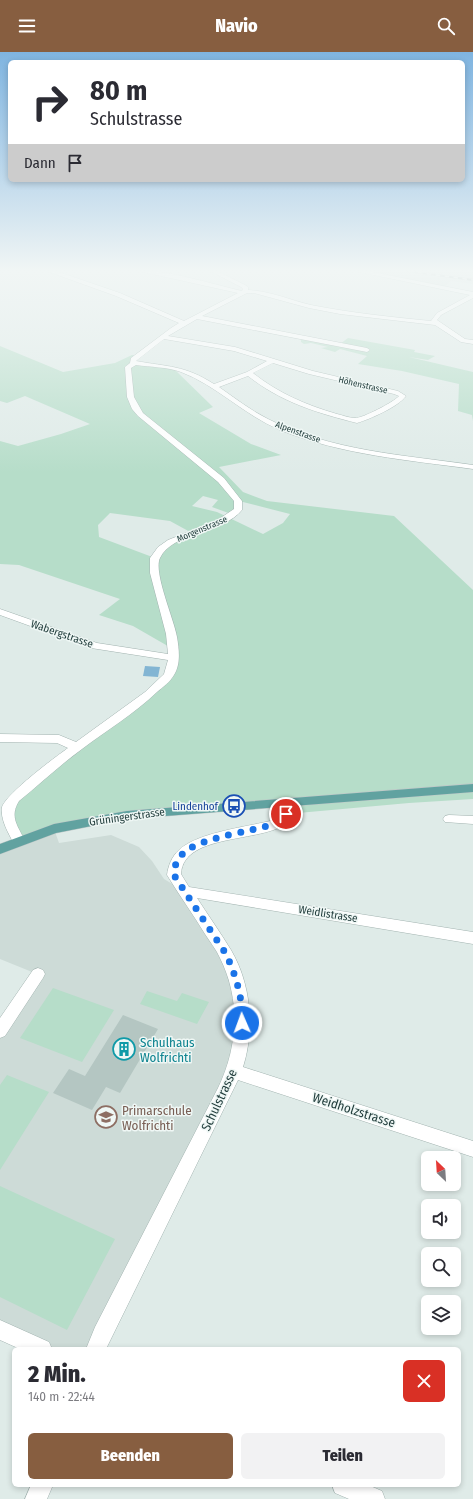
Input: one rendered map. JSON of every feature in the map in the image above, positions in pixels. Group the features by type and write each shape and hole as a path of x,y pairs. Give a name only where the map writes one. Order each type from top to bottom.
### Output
{"main road":[{"name":"Grüningerstrasse","path":"0,849 54,829 127,815 473,788"}],"street":[{"name":"Morgenstrasse","path":"19,841 8,820 8,808 15,798 76,747 144,700 169,675 173,666 170,632 154,571 155,558 161,550 173,542 234,515 238,510 238,501 221,480 135,411 131,399 128,367 135,363 132,362 133,359 162,338"},
{"name":"Höhenstrasse","path":"166,338 235,349 311,373 396,392 403,396 400,401 366,415 357,421 332,415 288,400 272,392 248,373"},
{"path":"302,338 367,350"},
{"path":"459,338 463,340 460,342 461,344 473,343"},
{"path":"214,387 272,361"},
{"name":"Alpenstrasse","path":"135,363 180,370 214,387 255,415 303,436 368,451 473,467"},
{"name":"Wabergstrasse","path":"0,612 95,646 173,658"},
{"path":"0,738 59,739 76,747"},
{"name":"Schulstrasse","path":"97,1347 102,1334 185,1173 234,1071 240,1048 242,1031 241,1004 238,983 226,954 174,875 176,862 185,852 200,844 278,823 285,817 288,802"},
{"path":"449,818 473,820"},
{"name":"Weidlistrasse","path":"184,891 473,938"},
{"path":"0,1031 38,974"},
{"name":"Weidholzstrasse","path":"234,1071 473,1149"},
{"path":"0,1330 38,1347"},
{"path":"36,1499 41,1487"},
{"path":"347,1487 374,1499"}],"shaded area":[{"name":"Primarschule Wolfrichti","path":"54,829 59,843 111,835 139,847 152,861 164,879 184,891 226,954 242,1015 240,1048 100,1347 38,1347 0,1330 0,1031 37,974 0,959 0,849"}],"green space":[{"path":"301,338 304,338 340,344 348,338 415,350 414,352 435,356 428,360 409,357 473,372 473,421 472,415 458,411 459,384 402,371 358,364 367,356 340,349 335,352 321,348 328,347 311,343 304,344 301,342"},
{"path":"0,346 63,372 115,363 132,355 137,356 132,362 172,367 213,407 199,413 251,444 281,455 219,467 243,492 267,501 394,516 473,590 473,799 287,814 288,802 127,815 19,841 8,808 169,675 173,649 133,626 99,615 120,599 19,565 0,564 0,441 18,446 90,424 25,396 7,403 0,401","holes":["203,496 218,500 212,507 234,515 239,501 290,514 283,523 263,534 217,512 192,506","110,513 170,521 192,533 161,550 155,558 99,537 98,525"]},
{"path":"53,988 114,1010 82,1062 20,1038"},
{"path":"147,991 177,1001 182,993 209,1002 197,1024 140,1004"},
{"path":"7,1075 49,1092 0,1170 0,1085"},
{"path":"0,1186 115,1239 67,1330 0,1297"}],"water":[{"path":"145,666 160,667 158,677 143,676"}],"building":[{"name":"Schulhaus Wolfrichti","path":"123,1015 158,1029 120,1093 106,1087 92,1110 53,1093 69,1069 85,1076"}],"place":[{"name":"Lindenhof","path":"234,806"},
{"name":"Schulhaus Wolfrichti","path":"124,1049"},
{"name":"Primarschule Wolfrichti","path":"106,1117"}],"route":[{"path":"242,1023 241,999 233,968 226,954 174,875 174,869 176,862 180,857 192,847 278,823 282,821 286,814"}]}
